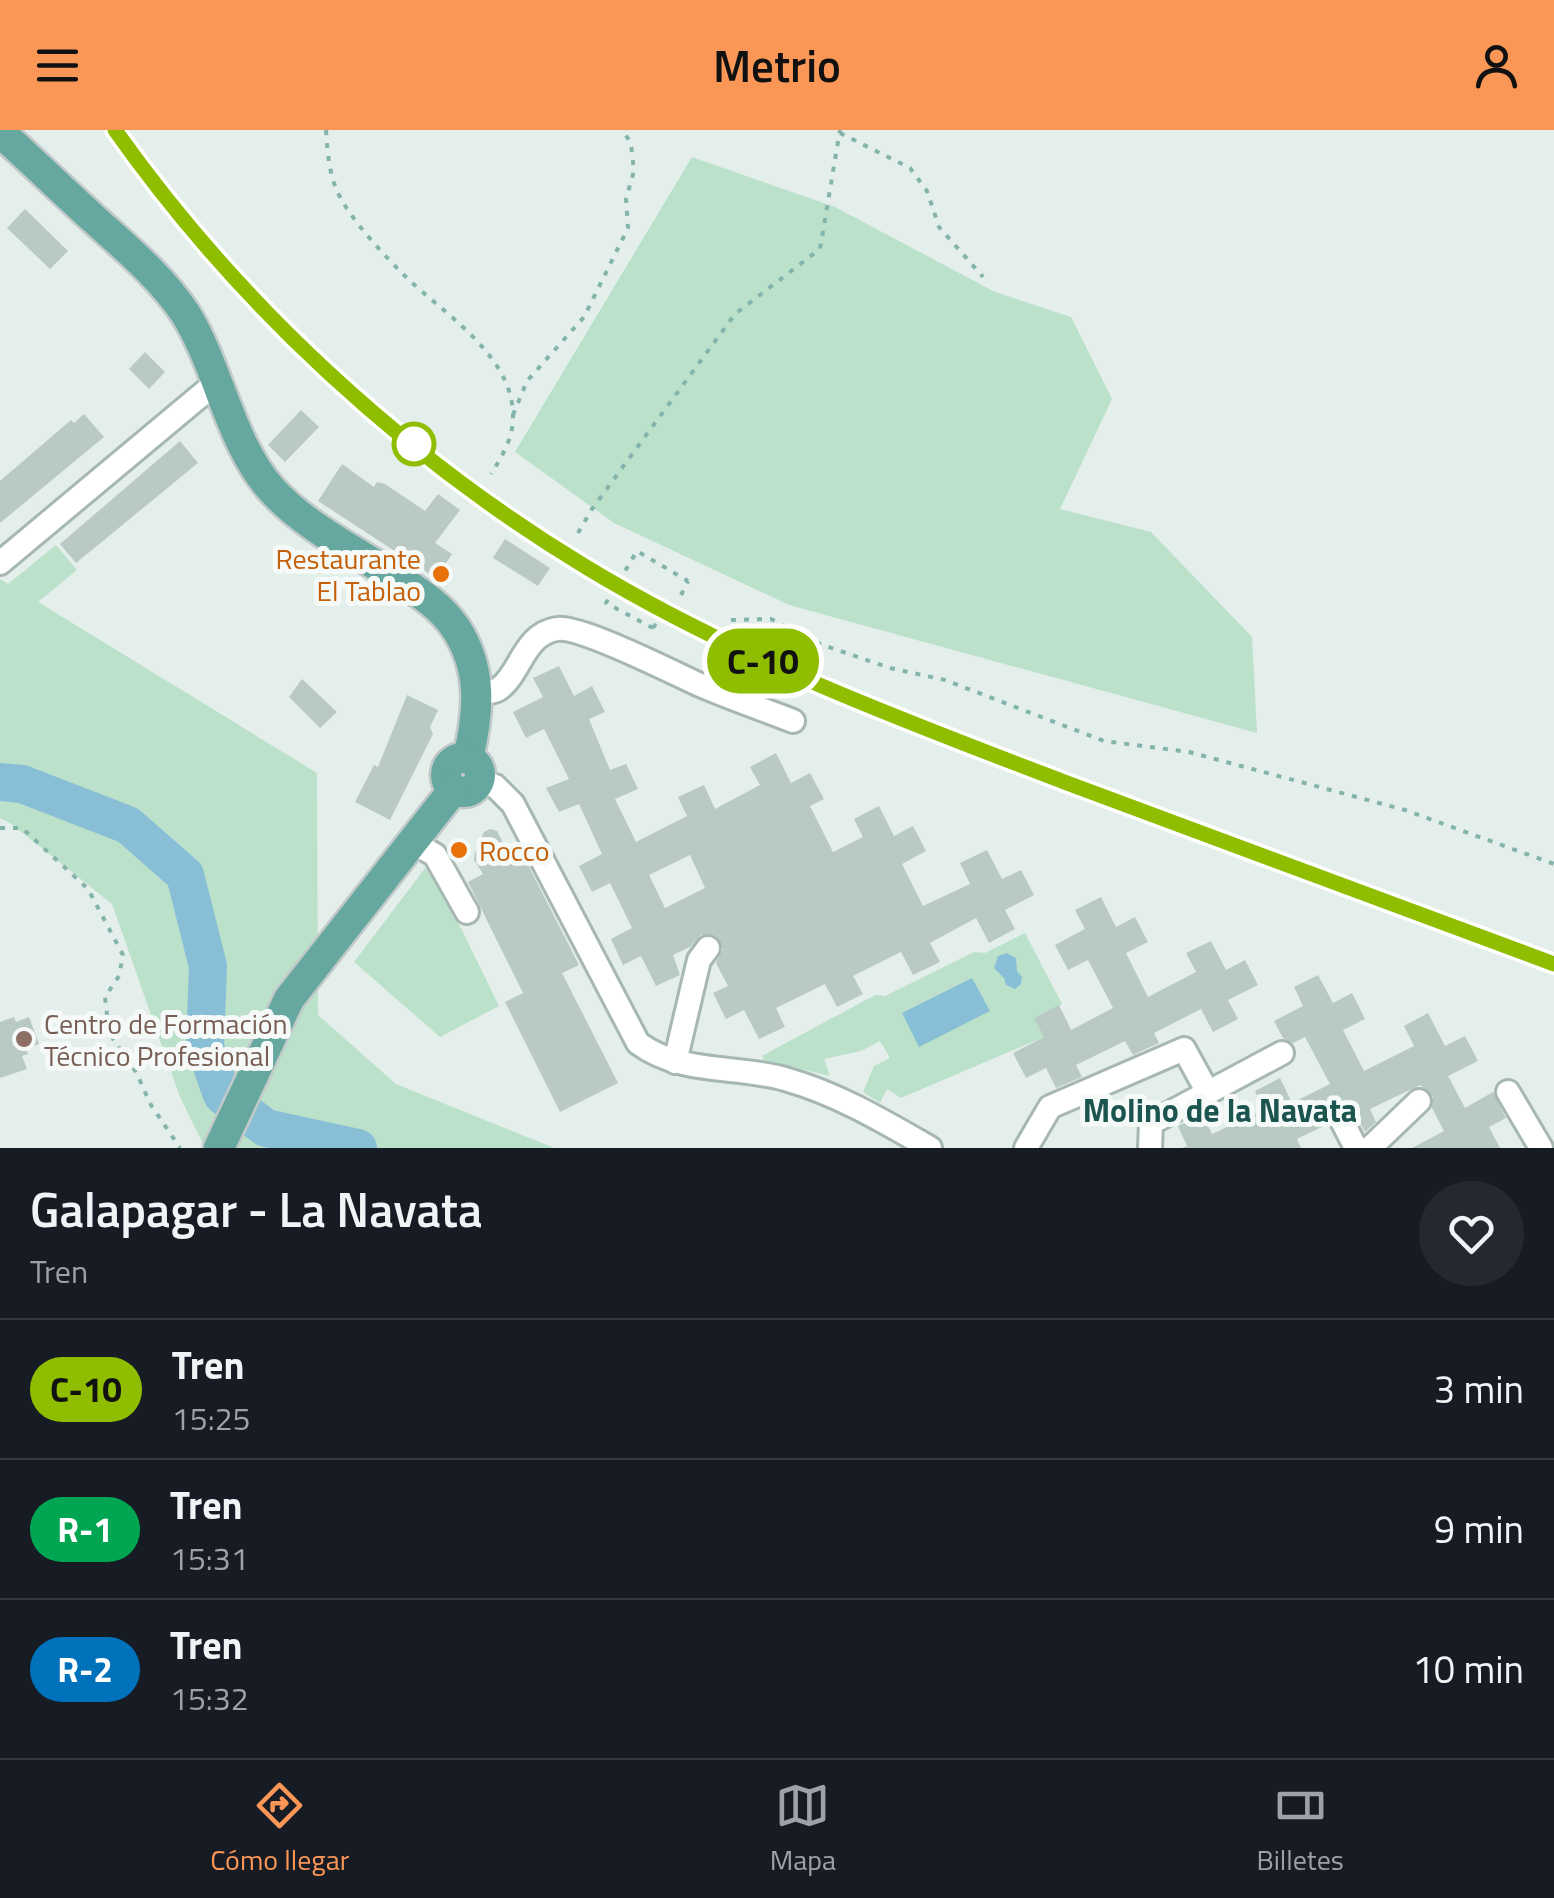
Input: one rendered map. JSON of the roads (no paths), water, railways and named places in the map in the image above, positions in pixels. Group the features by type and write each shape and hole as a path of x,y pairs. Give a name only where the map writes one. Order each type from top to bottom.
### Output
{"main road":[{"path":"0,132 160,281 196,332 249,454 270,488 302,516 440,609 462,639 478,692 478,723 467,776 290,999 219,1148"}],"street":[{"path":"0,563 218,380"},
{"path":"478,692 496,692 526,648 561,628 620,648 702,686 793,720"},
{"path":"467,776 494,786 513,804 638,1042 653,1054 675,1062 782,1078 846,1100 930,1148"},
{"path":"414,843 435,854 467,912"},
{"path":"675,1062 699,960 708,948"},
{"path":"1026,1148 1050,1108 1184,1049 1207,1091"},
{"path":"1150,1148 1151,1123 1282,1053"},
{"path":"1508,1092 1541,1148"},
{"path":"1370,1148 1418,1101"},
{"path":"1342,1121 1356,1148"}],"water":[{"path":"1007,953 1016,958 1022,977 1015,989 1006,985 994,968 998,956"},
{"path":"972,978 990,1011 919,1047 902,1013"}],"waterway":[{"path":"0,782 22,784 128,825 185,875 208,966 205,1047 222,1095 266,1128 358,1148"}],"railway":[{"path":"115,130 178,213 246,291 320,365 399,434 482,497 569,556 659,609 751,656 886,715 1554,964"}],"train":[{"name":"C-10","path":"115,130 223,264 318,361 428,457 586,567 732,647 866,706 1554,964"}],"place":[{"name":"Restaurante El Tablao","path":"441,574"},
{"name":"Rocco","path":"459,850"},
{"name":"Centro de Formación Técnico Profesional","path":"24,1039"}],"district":[{"name":"Molino de la Navata","path":"1220,1110"}]}
